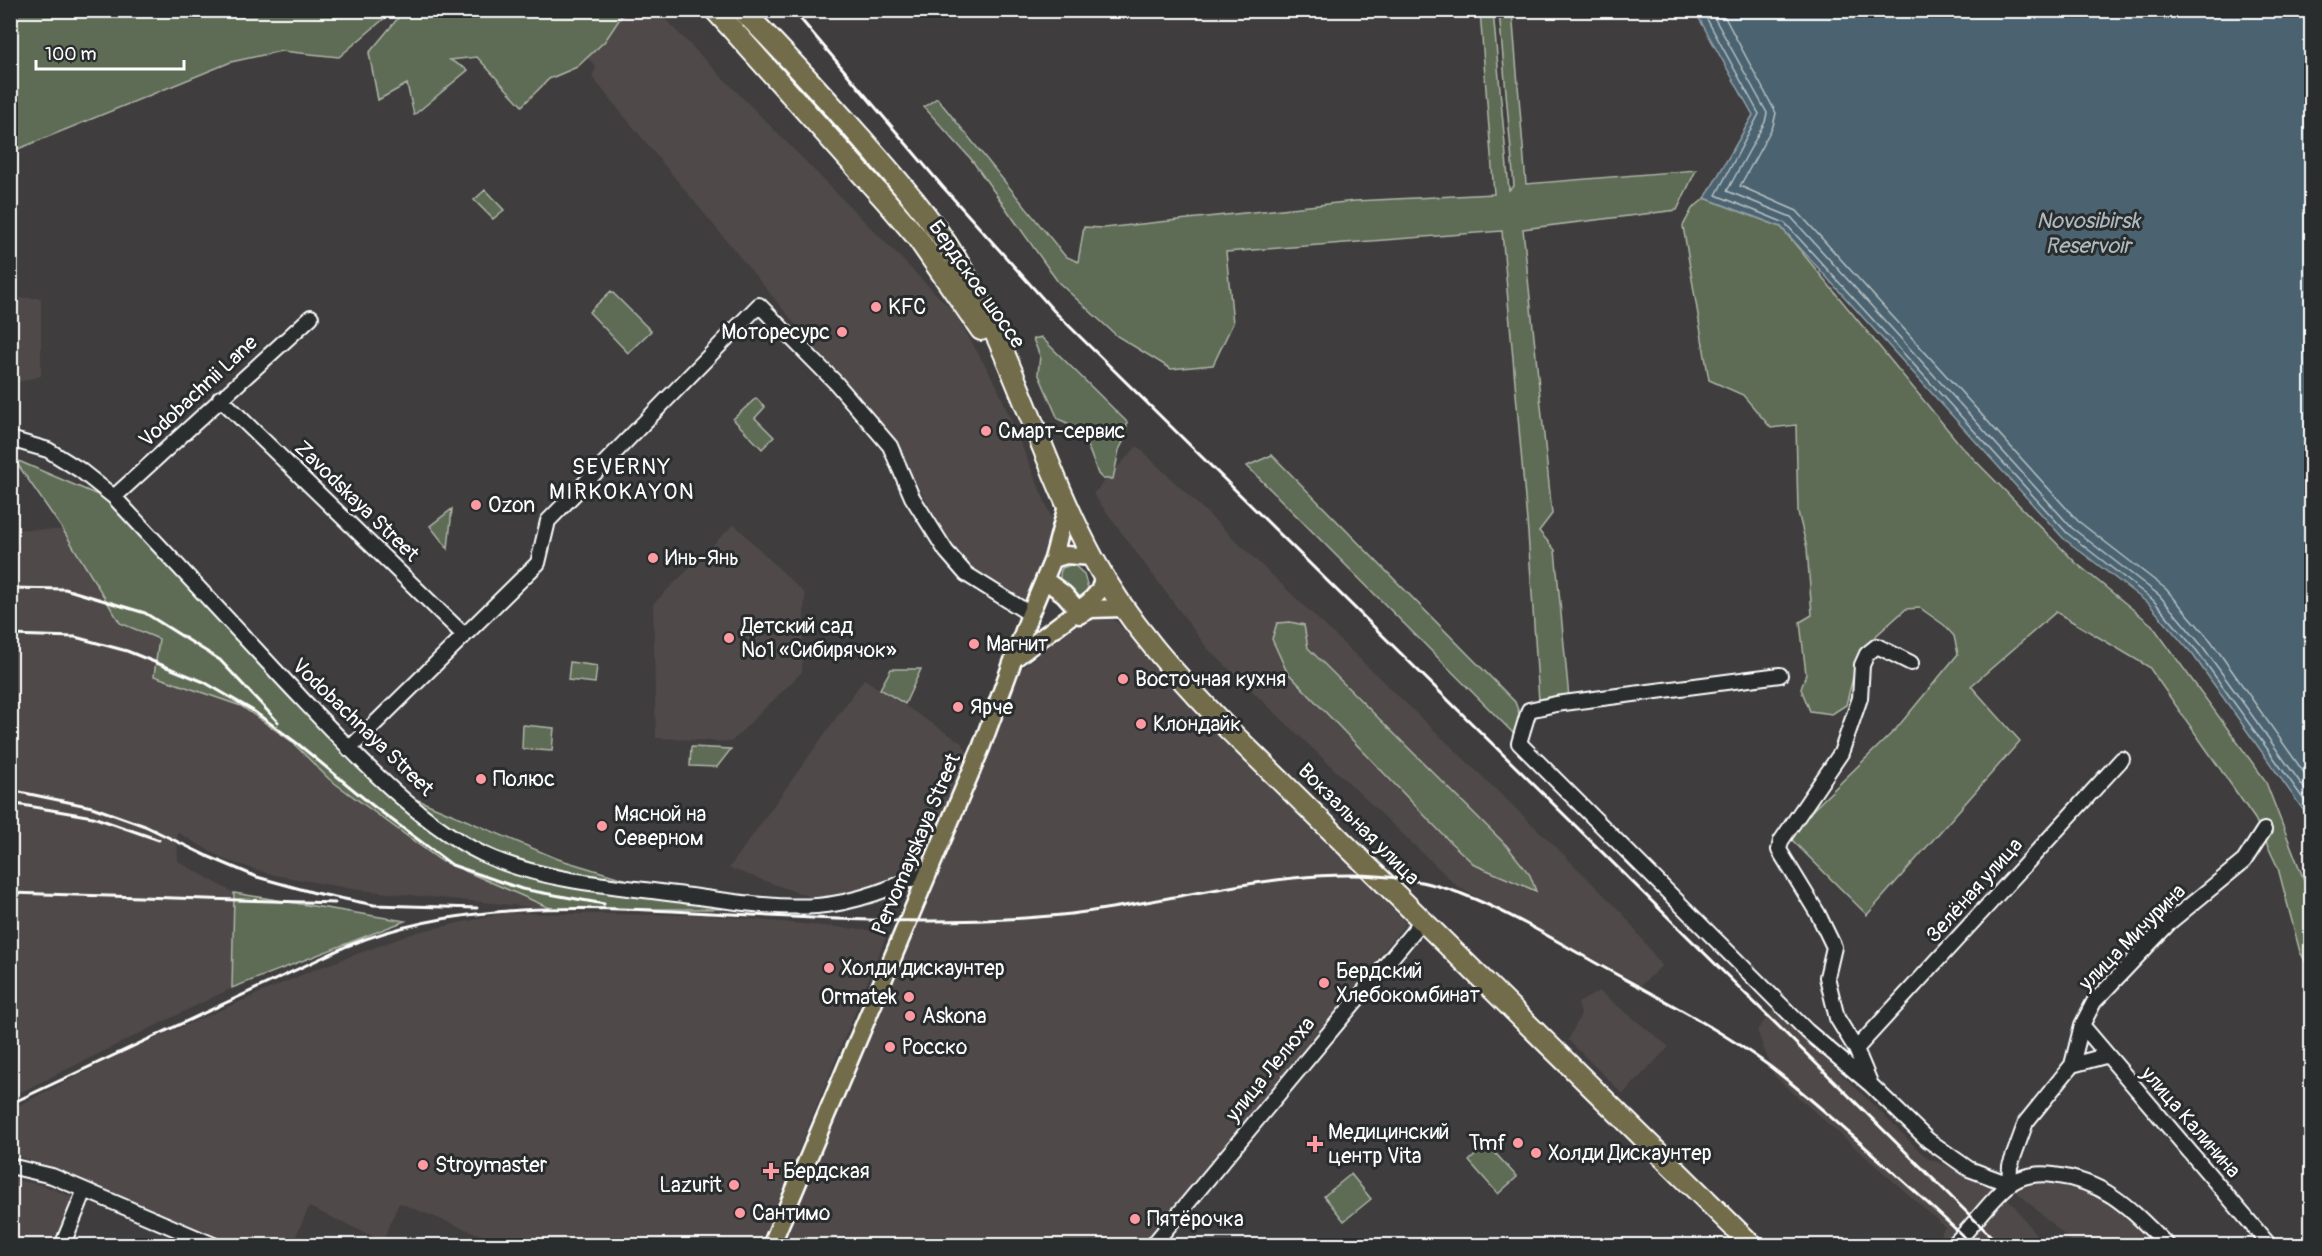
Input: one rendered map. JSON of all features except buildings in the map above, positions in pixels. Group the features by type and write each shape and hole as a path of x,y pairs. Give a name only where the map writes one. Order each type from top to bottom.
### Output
{"highway":[{"name":"Бердское шоссе","path":"715,10 916,236 1013,377"},
{"name":"Бердское шоссе","path":"742,10 833,106 932,222 977,298 1013,377"},
{"name":"Вокзальная улица","path":"1013,377 1067,506 1092,557 1122,608 1180,680 1753,1245"}],"main road":[{"name":"Pervomayskaya Street","path":"771,1245 981,748 1030,614 1053,559 1067,506"},
{"path":"1053,559 1066,555 1092,557"},
{"path":"1015,658 1079,611 1099,591 1104,578"},
{"path":"1045,580 1064,594 1079,611"},
{"path":"1057,627 1091,609 1122,608"}],"street":[{"path":"349,749 538,562 548,521 759,305 836,382 890,446 912,497 946,551 966,574 1030,614"},
{"name":"Vodobachnii Lane","path":"114,497 311,317"},
{"name":"Zavodskaya Street","path":"220,398 464,635"},
{"name":"Vodobachnaya Street","path":"10,439 48,450 80,470 114,497 349,749 427,818 459,841 493,859 536,873 710,899 817,906 848,901 929,871"},
{"path":"1871,1085 1856,1049 1836,1018 1827,977 1834,947 1818,914 1779,850 1780,841 1841,753 1860,698 1862,665 1867,654 1877,646 1911,663"},
{"path":"1780,675 1568,702 1529,710 1519,743 1806,1031 1871,1085 1928,1140 1969,1169 2009,1184"},
{"name":"Зелёная улица","path":"1856,1049 2122,759"},
{"name":"улица Мичурина","path":"2009,1184 2010,1166 2026,1122 2049,1098 2072,1065 2082,1025 2094,1002 2171,921 2244,861 2264,830"},
{"name":"улица Лелюха","path":"1152,1245 1423,920"},
{"name":"улица Калинина","path":"2082,1025 2106,1056 2270,1245"},
{"path":"2072,1065 2106,1056"},
{"path":"10,1167 52,1176 215,1245"},
{"path":"1952,1245 2009,1184 2029,1175 2046,1174 2087,1181 2121,1200 2168,1245"},
{"path":"62,1245 85,1190"}],"shaded area":[{"path":"542,11 657,11 954,312 996,384 1058,533 1029,608 969,568 951,545 888,433 855,397 592,77 596,67"},
{"path":"11,298 41,298 41,376 11,384"},
{"path":"1137,446 1555,846 1624,915 1662,966 1641,985 1458,887 1207,648 1093,494"},
{"name":"Детский сад №1 «Сибирячок»","path":"734,524 805,594 802,672 731,742 656,738 653,604"},
{"path":"11,529 63,530 120,623 159,639 154,676 241,706 291,741 329,779 440,860 552,909 358,890 274,875 225,860 177,832 178,861 234,893 232,988 11,1097"},
{"path":"1099,604 1406,923 1267,1097 1141,1245 779,1246 1020,670"},
{"path":"864,679 962,743 973,760 922,868 835,906 729,868"},
{"path":"505,913 706,915 888,932 760,1245 506,1245 399,1203 383,1241 309,1207 292,1245 240,1245 11,1153 11,1109 135,1047 313,970 417,932"},
{"path":"1599,991 1669,1047 1623,1094 1568,1040 1581,1014 1578,1003"},
{"path":"1775,1008 1927,1158 1986,1180 2013,1204 2044,1245 1934,1245 1945,1227 1774,1076 1757,1030"},
{"path":"10,1179 43,1185 79,1200 60,1245 11,1245"},
{"path":"2042,1180 2061,1180 2119,1202 2165,1245 2075,1245 2016,1191"}],"green space":[{"path":"10,11 393,11 339,57 281,51 231,62 11,152"},
{"path":"404,11 625,11 605,41 577,67 549,79 522,106 477,57 450,60 468,70 414,115 407,84 378,100 369,53"},
{"path":"1480,11 1493,11 1509,190 1514,186 1499,11 1512,11 1526,184 1696,170 1677,210 1523,229 1552,514 1539,531 1555,550 1569,698 1539,701 1528,533 1502,231 1226,252 1233,323 1213,365 1171,369 1117,336 1058,282 971,159 924,107 937,98 1065,256 1078,262 1084,227 1104,228 1355,201 1494,194"},
{"path":"485,190 504,210 493,219 474,200"},
{"path":"1705,198 1781,227 1962,447 2076,563 2152,625 2265,780 2311,898 2311,971 2300,952 2278,868 2255,819 2149,667 2056,612 1971,686 2020,741 1867,915 1787,835 1896,729 1958,654 1954,636 1944,625 1920,608 1906,609 1860,650 1846,705 1832,714 1810,711 1801,689 1806,674 1800,622 1812,615 1807,548 1798,512 1796,425 1771,428 1743,395 1709,380 1683,226 1692,209"},
{"path":"611,291 651,331 628,353 589,312"},
{"path":"1041,337 1127,422 1126,436 1119,450 1113,479 1103,479 1098,474 1085,440 1075,428 1058,419 1038,373 1040,356 1033,339"},
{"path":"756,398 765,407 755,418 774,437 762,449 733,419"},
{"path":"1272,455 1515,702 1525,729 1517,737 1247,466"},
{"path":"14,459 107,499 325,735 411,797 558,859 723,909 552,909 440,860 329,779 291,741 241,706 154,676 159,639 120,623 63,530"},
{"path":"452,509 448,549 430,526"},
{"path":"1073,564 1084,574 1088,588 1083,596 1077,599 1066,589 1060,578 1062,568"},
{"path":"1290,622 1304,625 1308,648 1507,846 1530,875 1536,891 1475,865 1451,843 1287,672 1272,639 1277,623"},
{"path":"570,662 597,666 595,683 568,680"},
{"path":"891,669 921,669 905,704 880,689"},
{"path":"523,725 554,728 552,751 522,749"},
{"path":"691,747 731,749 717,767 690,766"},
{"path":"234,893 405,921 232,988"},
{"path":"1487,1144 1517,1177 1498,1194 1469,1161"},
{"path":"1351,1174 1371,1199 1344,1221 1324,1196"}],"water":[{"name":"Novosibirsk Reservoir","path":"1695,11 2311,11 2311,821 2193,655 2149,604 2063,538 1781,227 1705,198 1753,115"}],"railway":[{"path":"793,10 942,186 1054,311 2001,1246"},
{"path":"10,588 65,589 145,613 220,660 278,722"},
{"path":"10,635 75,637 127,651 204,682 252,710 452,865 522,889 604,904"},
{"path":"10,790 92,807 145,826 257,877 315,893 374,905 477,908"},
{"path":"10,803 93,817 159,840"},
{"path":"10,1104 347,946 390,931 435,920 480,913 573,908 936,921 1026,918 1118,907 1268,881 1318,876 1368,875 1416,881 1479,901 1530,926 1726,1037 1768,1065 1802,1092 1915,1191 1973,1246"},
{"path":"10,893 335,903"}],"place":[{"name":"KFC","path":"876,307"},
{"name":"Моторесурс","path":"842,332"},
{"name":"Смарт-сервис","path":"986,431"},
{"name":"Ozon","path":"476,505"},
{"name":"Инь-Янь","path":"653,558"},
{"name":"Детский сад №1 «Сибирячок»","path":"729,638"},
{"name":"Магнит","path":"974,644"},
{"name":"Восточная кухня","path":"1123,679"},
{"name":"Ярче","path":"958,707"},
{"name":"Клондайк","path":"1141,724"},
{"name":"Полюс","path":"481,779"},
{"name":"Мясной на Северном","path":"602,826"},
{"name":"Холди дискаунтер","path":"829,968"},
{"name":"Бердский Хлебокомбинат","path":"1324,983"},
{"name":"Ormatek","path":"909,997"},
{"name":"Askona","path":"910,1016"},
{"name":"Росско","path":"890,1047"},
{"name":"Tmf","path":"1518,1143"},
{"name":"Медицинский центр Vita","path":"1315,1144"},
{"name":"Холди Дискаунтер","path":"1536,1153"},
{"name":"Stroymaster","path":"423,1165"},
{"name":"Бердская","path":"771,1171"},
{"name":"Lazurit","path":"734,1185"},
{"name":"Сантимо","path":"740,1213"},
{"name":"Пятёрочка","path":"1135,1219"}],"district":[{"name":"SEVERNY MIRKOKAYON","path":"622,479"}]}
